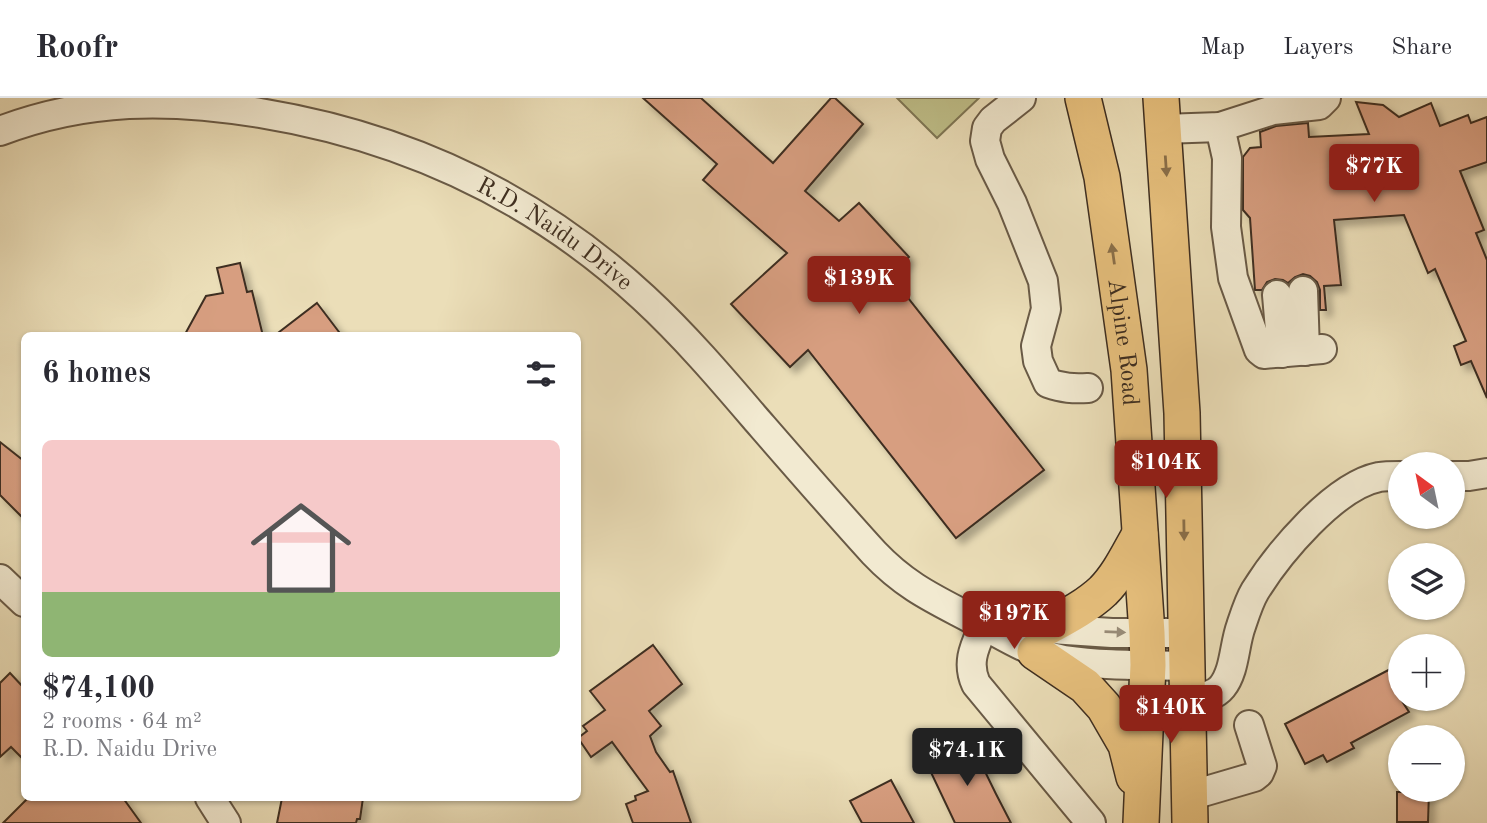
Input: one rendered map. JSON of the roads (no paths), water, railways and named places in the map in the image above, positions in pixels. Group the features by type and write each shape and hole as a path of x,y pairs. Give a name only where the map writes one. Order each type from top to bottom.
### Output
{"main road":[{"name":"Alpine Road","path":"1083,98 1102,177 1129,370 1147,649 1140,817"},
{"name":"Alpine Road","path":"1162,113 1182,413 1190,810"},
{"path":"1140,534 1116,575 1103,591 1041,640 1104,708 1126,745 1140,817"}],"street":[{"path":"1021,98 993,120 987,128 985,141 990,159 1012,203 1044,281 1046,309 1036,346 1043,374 1048,383 1060,387 1088,388"},
{"path":"1162,113 1220,127 1266,112 1319,105 1326,98"},
{"name":"R.D. Naidu Drive","path":"0,131 50,115 99,106 159,102 214,106 300,120 359,134 449,168 498,191 532,211 569,236 646,300 702,356 850,527 897,576 928,597 984,625 1041,640 1062,660 1112,665 1186,634"},
{"path":"1220,127 1227,158 1227,227 1233,278 1261,353 1303,351 1290,293"},
{"path":"1465,477 1487,473"},
{"path":"1188,700 1208,696 1221,688 1229,674 1240,628 1254,593 1283,550 1346,491 1377,477 1388,477"},
{"path":"0,579 21,599"},
{"path":"984,625 971,658 972,675 976,684 1091,823"},
{"path":"1190,810 1259,773 1262,766 1249,725"},
{"path":"212,801 226,823"}]}
